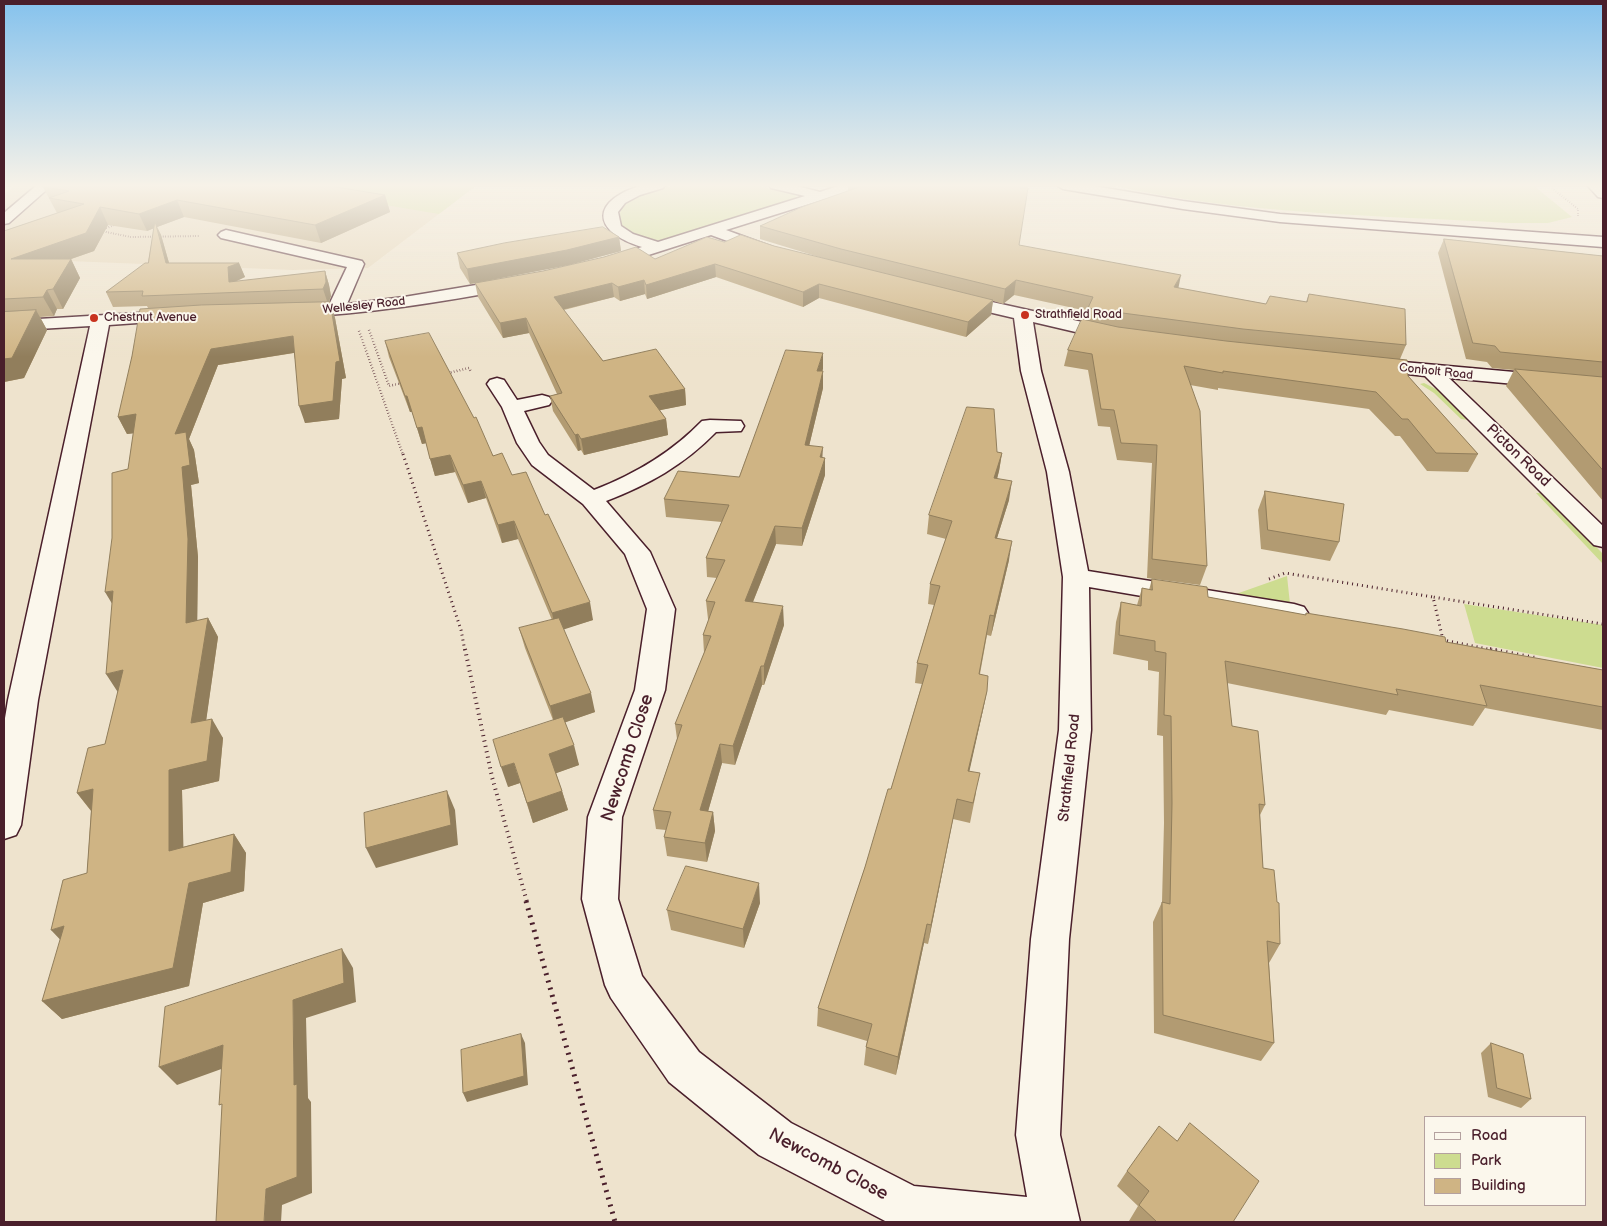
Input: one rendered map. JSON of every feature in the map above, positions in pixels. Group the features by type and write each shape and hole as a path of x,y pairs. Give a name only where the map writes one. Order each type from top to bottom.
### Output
{"main road":[{"path":"258,242 356,264 349,309"},
{"path":"645,242 659,248"},
{"path":"596,266 678,242"},
{"path":"745,242 781,255"},
{"name":"Wellesley Road","path":"277,312 349,309 441,297 526,282"},
{"path":"936,294 1023,316 1135,337"},
{"path":"4,326 188,315"},
{"name":"Strathfield Road","path":"1023,316 1031,371 1058,472 1076,578 1075,730 1050,939 1038,1134 1056,1222"},
{"path":"5,814 23,700 101,319"},
{"name":"Conholt Road","path":"1357,364 1603,386"},
{"name":"Picton Road","path":"1432,372 1603,540"},
{"name":"Newcomb Close","path":"517,398 528,443 540,460 591,499 637,552 661,609 650,690 606,817 600,899 624,985 684,1067 775,1139 910,1209 1042,1222"},
{"path":"591,499 633,483 668,464 693,445 710,426 733,426"},
{"path":"1076,578 1214,598 1319,617"}],"path":[{"path":"349,309 389,386 406,382"},
{"path":"349,309 388,410 460,630 492,777 615,1222"},
{"path":"442,374 469,368 479,384 517,398"},
{"path":"1268,579 1285,573 1603,624"},
{"path":"1433,598 1443,640 1537,658"}],"shaded area":[{"path":"4,242 402,242 368,268 293,270 67,261 4,263"}],"green space":[{"path":"1424,383 1438,390 1469,420 1461,419 1434,393 1420,384"},
{"path":"1536,493 1544,493 1603,554 1603,564"},
{"path":"1287,576 1290,604 1236,594"},
{"path":"1464,604 1603,625 1603,668 1475,643"}],"building":[{"path":"4,242 59,242 11,259 71,259 53,289 47,290 43,297 4,299"},
{"path":"151,242 161,242 166,263 239,263 228,267 229,282 325,271 326,282 323,289 142,296 143,291 106,292 145,263 148,263"},
{"path":"598,242 467,269 457,253 504,243"},
{"path":"695,242 763,242 993,300 968,322 819,284 803,292 715,264 646,285 644,280 618,287 612,283 554,297 603,361 656,349 685,389 649,396 666,419 581,439 578,434 575,435 550,396 562,393 526,318 500,323 475,283 543,271 604,257 636,247 655,259"},
{"path":"817,242 1019,242 1019,245 1181,275 1174,287 1266,304 1270,296 1307,302 1309,294 1405,309 1406,345 1243,329 1088,308 1093,297 1016,280 1005,289"},
{"path":"1445,242 1474,242 1603,256 1603,362 1500,352 1495,346 1473,343"},
{"path":"330,302 340,361 336,362 333,401 299,406 293,336 211,349 175,434 186,432 190,465 182,467 188,539 186,623 208,618 191,723 212,719 207,761 169,770 169,851 234,834 231,872 189,883 173,968 42,1001 64,926 51,930 63,880 87,873 93,789 77,793 88,748 105,744 123,670 106,674 113,591 105,592 112,538 112,473 128,469 136,414 118,417 132,356 140,309 201,305"},
{"path":"36,310 12,358 4,359 4,312"},
{"path":"1082,319 1118,327 1226,341 1407,360 1408,376 1478,454 1436,453 1408,419 1402,419 1376,392 1223,371 1223,373 1184,366 1200,411 1207,566 1152,559 1157,445 1121,443 1114,410 1101,409 1092,354 1068,350"},
{"path":"429,333 474,418 476,417 493,456 502,453 512,475 526,472 545,515 548,514 590,602 552,613 514,521 498,525 481,481 463,485 450,455 430,459 422,427 417,428 407,396 405,396 385,341"},
{"path":"786,350 823,353 817,371 823,371 805,445 823,447 820,457 825,458 802,528 775,526 745,601 783,606 764,666 761,666 733,746 720,744 700,810 713,812 705,843 664,837 671,812 653,810 682,725 675,724 711,636 703,635 715,602 706,601 725,560 706,558 729,505 664,499 678,471 739,477"},
{"path":"1515,369 1603,377 1603,470"},
{"path":"967,407 994,409 997,452 1002,453 994,478 1012,481 995,538 1012,541 994,616 990,615 979,674 988,676 987,691 968,771 980,773 973,803 957,799 931,925 927,924 898,1057 866,1047 872,1024 818,1008 865,867 888,789 891,789 928,665 917,663 940,586 930,584 952,521 929,515"},
{"path":"1265,491 1344,504 1339,542 1268,530"},
{"path":"1152,579 1207,587 1208,597 1306,615 1306,613 1403,629 1445,637 1446,642 1603,670 1603,707 1480,685 1487,706 1396,689 1398,695 1225,661 1232,726 1258,731 1265,805 1259,804 1263,868 1274,870 1277,902 1279,903 1280,944 1267,941 1274,1043 1163,1015 1162,902 1170,904 1172,803 1171,716 1164,715 1166,653 1155,651 1155,641 1119,635 1121,602 1141,606 1142,588 1152,590"},
{"path":"559,618 591,693 550,706 519,628"},
{"path":"563,717 574,745 549,754 562,791 527,803 514,763 501,767 493,740"},
{"path":"447,791 451,825 366,848 364,813"},
{"path":"686,866 759,883 743,929 667,910"},
{"path":"342,949 344,983 293,1000 294,1085 297,1084 297,1177 266,1189 264,1222 216,1222 222,1104 219,1105 223,1045 159,1067 165,1007"},
{"path":"521,1034 524,1076 463,1093 461,1050"},
{"path":"1491,1043 1523,1054 1531,1099 1497,1088"},
{"path":"1190,1123 1259,1181 1233,1222 1157,1222 1139,1205 1149,1191 1127,1171 1159,1126 1177,1141"}],"place":[{"name":"Strathfield Road","path":"1025,315"},
{"name":"Chestnut Avenue","path":"94,318"}]}
